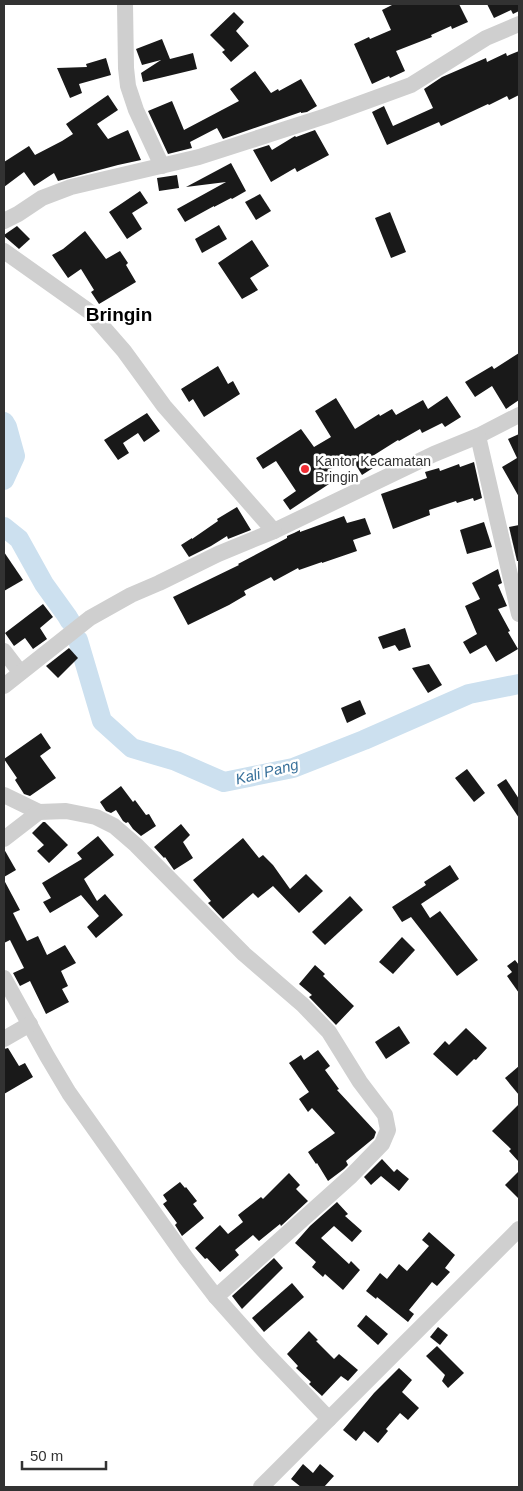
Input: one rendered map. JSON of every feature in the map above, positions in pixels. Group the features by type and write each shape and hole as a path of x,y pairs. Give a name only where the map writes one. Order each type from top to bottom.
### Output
{"street":[{"path":"125,4 128,86 136,110 162,166"},
{"path":"4,220 18,214 42,198 71,187 199,157 326,116 410,85 486,38 519,24"},
{"path":"4,251 90,312 124,351 164,406 274,531"},
{"path":"4,686 90,618 131,595 218,554 274,531 519,415"},
{"path":"478,436 519,614"},
{"path":"4,650 20,672"},
{"path":"4,795 39,812 66,811 96,818 114,826 136,845 244,954 303,1006 329,1032 360,1082 385,1116 388,1130 382,1144 351,1176 216,1297"},
{"path":"4,839 39,812"},
{"path":"4,978 69,1093 122,1170 216,1297 329,1419"},
{"path":"4,1039 30,1024"},
{"path":"261,1487 519,1229"}],"building":[{"path":"394,4 459,4 468,22 452,29 451,26 431,35 432,37 396,51 405,71 372,84 354,44 391,30 382,10"},
{"path":"487,4 519,4 519,11 513,14 511,10 494,18"},
{"path":"234,12 244,22 236,31 249,46 231,62 222,52 225,50 210,35"},
{"path":"162,39 170,59 193,53 197,69 143,82 141,73 161,60 142,65 136,49"},
{"path":"519,51 519,95 509,100 507,96 441,126 439,122 387,145 372,112 384,106 393,126 433,108 424,89 442,77 486,58 487,62 506,53 507,56"},
{"path":"106,58 111,75 79,84 82,93 70,98 57,68 87,67 86,64"},
{"path":"255,71 271,93 278,89 279,91 301,79 317,106 307,112 301,112 223,139 217,128 190,142 192,148 168,154 148,111 172,101 184,130 239,101 230,89"},
{"path":"108,95 118,110 97,124 108,139 128,130 141,160 58,181 54,173 34,186 24,172 4,187 4,162 29,146 35,155 73,134 66,124"},
{"path":"315,130 329,155 297,172 295,168 271,182 253,150 269,145 272,150 295,136"},
{"path":"231,163 246,191 185,222 177,209 226,182 186,187"},
{"path":"177,175 179,188 159,191 157,178"},
{"path":"140,191 148,203 132,213 142,229 127,239 109,212"},
{"path":"260,194 271,211 256,220 245,202"},
{"path":"390,212 406,252 391,258 375,218"},
{"path":"219,225 227,239 202,253 195,239"},
{"path":"17,226 30,239 19,249 4,236"},
{"path":"85,231 106,259 120,251 128,263 126,265 136,282 99,304 91,292 94,290 81,269 68,278 52,255 63,249"},
{"path":"252,240 269,266 250,278 258,290 242,299 218,263"},
{"path":"519,353 519,400 506,409 492,386 475,397 465,382 492,366 494,369"},
{"path":"218,366 228,384 233,381 240,394 204,417 193,399 189,402 181,389"},
{"path":"447,396 461,417 445,427 442,423 422,433 420,429 398,440 371,457 376,466 362,475 351,457 329,470 335,480 290,510 283,500 296,491 276,461 263,469 256,458 301,429 314,447 331,437 315,411 336,398 355,429 379,414 380,416 392,409 396,415 423,400 428,409"},
{"path":"147,413 160,431 144,442 138,433 123,443 129,453 118,460 104,440"},
{"path":"519,434 519,497 502,467 517,458 508,439"},
{"path":"474,462 482,498 474,501 473,498 457,503 456,501 429,510 430,515 393,529 381,494 427,478 425,472 439,468 440,471 459,464 460,467"},
{"path":"237,507 251,530 228,539 227,536 189,557 181,545"},
{"path":"344,516 347,523 365,518 371,534 353,540 357,551 299,570 298,568 274,581 271,577 244,591 246,595 229,605 188,625 173,597 239,565 287,538 287,536"},
{"path":"484,522 492,547 467,554 460,530"},
{"path":"519,525 519,561 517,561 509,527"},
{"path":"4,552 23,580 4,591"},
{"path":"498,569 502,583 498,585 507,606 498,609 518,649 496,662 486,645 470,654 463,642 477,634 465,606 480,599 472,583"},
{"path":"43,604 53,617 40,628 47,639 33,649 25,638 14,646 5,633"},
{"path":"405,628 411,647 399,651 395,645 383,649 378,637"},
{"path":"69,648 78,658 58,678 46,666"},
{"path":"429,664 442,685 428,693 412,668"},
{"path":"360,700 366,714 347,723 341,708"},
{"path":"41,733 51,748 40,756 56,778 30,796 24,794 15,780 17,778 4,759"},
{"path":"467,769 485,793 474,802 455,778"},
{"path":"506,779 519,799 519,818 497,785"},
{"path":"121,786 146,815 149,814 156,826 141,836 128,822 123,821 116,810 111,813 106,811 100,802"},
{"path":"43,822 68,845 49,863 37,851 44,845 32,833"},
{"path":"181,824 190,835 183,842 193,858 174,870 165,857 154,847"},
{"path":"98,836 114,855 84,879 97,901 105,894 123,915 96,938 87,927 99,916 81,895 50,913 43,902 51,898 42,883 82,859 77,853"},
{"path":"243,838 259,858 263,855 273,865 290,889 306,874 323,891 299,913 273,886 258,898 253,893 223,919 208,903 211,901 193,880"},
{"path":"4,849 16,870 4,877"},
{"path":"450,865 459,879 421,904 430,918 440,911 478,960 457,976 411,917 402,922 392,907 426,885 424,882"},
{"path":"4,880 20,910 13,913 27,941 38,936 47,955 65,945 76,963 61,971 68,986 62,989 69,1002 46,1014 30,981 20,986 13,973 24,968 10,940 4,943"},
{"path":"350,896 363,910 325,945 312,932"},
{"path":"402,937 415,950 393,974 379,962"},
{"path":"515,960 519,965 519,993 507,976 512,972 507,966"},
{"path":"315,965 325,974 323,976 354,1006 336,1025 309,997 312,995 299,984"},
{"path":"399,1026 410,1043 386,1059 375,1042"},
{"path":"466,1028 487,1048 457,1076 433,1054 445,1041 449,1045"},
{"path":"8,1048 19,1066 25,1063 33,1077 4,1094 4,1049"},
{"path":"318,1050 330,1066 325,1070 339,1089 337,1090 376,1132 374,1138 346,1161 348,1165 328,1181 308,1152 335,1133 312,1108 308,1112 299,1099 309,1092 289,1063 301,1055 304,1060"},
{"path":"519,1066 519,1095 505,1078"},
{"path":"519,1104 519,1162 509,1151 511,1149 492,1131"},
{"path":"382,1159 394,1172 397,1169 409,1179 399,1191 381,1176 371,1185 364,1177"},
{"path":"519,1171 519,1199 505,1185"},
{"path":"289,1173 300,1185 296,1189 308,1201 281,1226 280,1224 259,1241 253,1235 235,1250 239,1255 220,1272 195,1248 220,1225 228,1234 243,1222 238,1215 261,1197 263,1199"},
{"path":"180,1182 197,1201 193,1204 204,1218 182,1236 175,1225 177,1223 163,1204 167,1201 163,1195"},
{"path":"337,1202 348,1214 345,1216 362,1231 352,1242 334,1226 321,1238 349,1264 351,1261 360,1270 343,1290 325,1274 323,1277 312,1267 316,1262 295,1243 310,1226"},
{"path":"429,1232 455,1255 445,1268 450,1272 437,1286 432,1282 409,1310 414,1314 408,1322 377,1297 376,1299 366,1291 380,1273 387,1279 399,1264 407,1271 429,1246 422,1240"},
{"path":"274,1258 283,1268 242,1309 232,1296"},
{"path":"292,1283 304,1297 264,1332 252,1318"},
{"path":"366,1315 388,1334 378,1345 357,1326"},
{"path":"438,1327 448,1335 440,1345 430,1337"},
{"path":"309,1331 334,1359 339,1354 358,1370 348,1381 341,1376 322,1396 309,1384 311,1382 296,1368 298,1366 287,1354"},
{"path":"437,1346 464,1373 448,1388 442,1381 445,1375 426,1356"},
{"path":"399,1368 412,1380 402,1392 419,1408 408,1420 400,1413 386,1429 388,1431 378,1443 364,1431 356,1441 343,1430 374,1393"},
{"path":"303,1464 313,1473 320,1464 334,1476 324,1487 301,1487 291,1479"}],"waterway":[{"name":"Kali Pang","path":"4,422 15,456 4,480"},
{"name":"Kali Pang","path":"4,527 19,539 44,584 70,621"},
{"name":"Kali Pang","path":"78,640 102,721 132,748 176,761 224,782 293,768 364,740 469,694 519,684"}],"place":[{"name":"Kantor Kecamatan Bringin","path":"305,469"}],"district":[{"name":"Bringin","path":"119,314"}]}
